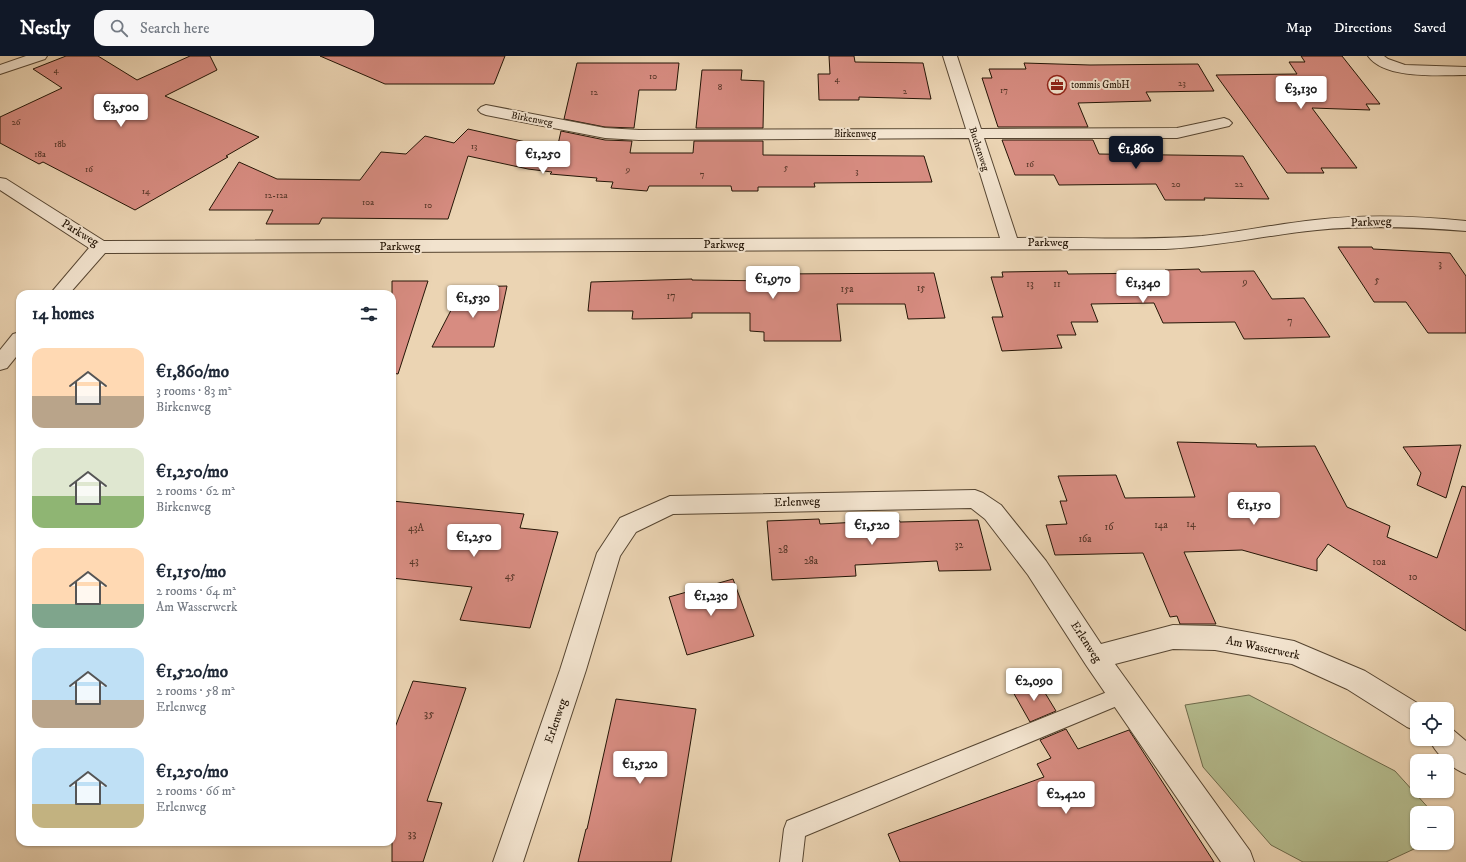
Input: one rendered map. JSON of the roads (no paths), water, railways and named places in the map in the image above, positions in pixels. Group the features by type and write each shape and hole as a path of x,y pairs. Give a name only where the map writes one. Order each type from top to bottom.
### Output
{"street":[{"path":"0,70 40,56"},
{"name":"Buchenweg","path":"950,56 1010,242"},
{"path":"1375,56 1388,65 1405,69 1466,71"},
{"name":"Birkenweg","path":"486,110 605,133 639,135 1177,133 1224,123"},
{"name":"Parkweg","path":"0,183 100,247 1010,242 1172,243 1316,225 1361,222 1418,221 1466,226"},
{"path":"62,290 100,247"},
{"path":"0,363 16,344"},
{"name":"Erlenweg","path":"508,862 573,670 609,553 628,525 670,506 824,501 975,499 993,512 1037,568 1095,657 1239,862"},
{"name":"Am Wasserwerk","path":"1095,657 1173,638 1215,638 1294,653 1356,680 1410,714"},
{"path":"1451,746 1466,760"}],"lane":[{"path":"791,862 795,829 1122,695"}],"place":[{"name":"tommis GmbH","path":"1057,85"}]}
